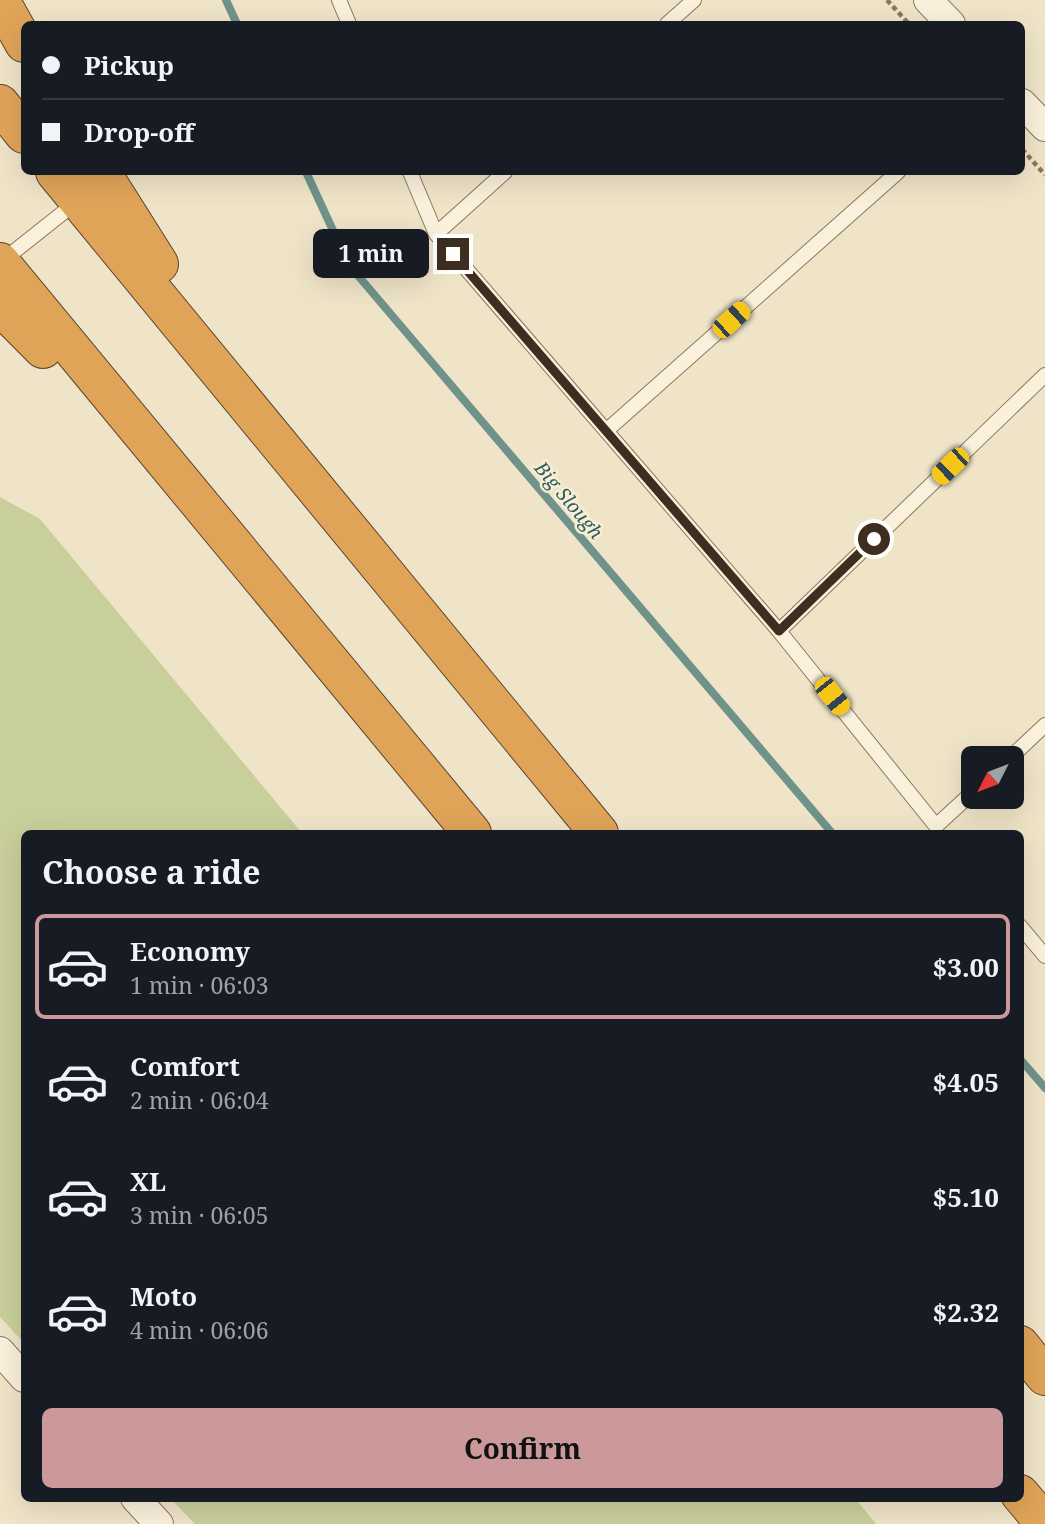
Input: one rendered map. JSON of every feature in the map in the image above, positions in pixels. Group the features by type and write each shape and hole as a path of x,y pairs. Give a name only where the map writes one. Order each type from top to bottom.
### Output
{"highway":[{"path":"0,0 21,38"},
{"path":"0,104 21,130"},
{"path":"78,181 156,260 301,471 597,830"},
{"path":"0,262 470,830"},
{"path":"0,306 164,461"},
{"path":"1024,1350 1045,1376"},
{"path":"1024,1499 1045,1524"}],"street":[{"path":"928,0 948,21"},
{"path":"1025,106 1045,127"},
{"path":"0,1351 21,1375"},
{"path":"139,1502 159,1524"}],"lane":[{"path":"339,0 348,21"},
{"path":"670,21 694,0"},
{"path":"411,175 436,234 779,631 939,829 961,805"},
{"path":"436,234 502,175"},
{"path":"606,431 895,175"},
{"path":"0,262 78,181"},
{"path":"779,631 1045,375"},
{"path":"1023,746 1045,725"},
{"path":"1024,931 1045,956"}],"path":[{"path":"887,0 906,21"},
{"path":"1025,152 1045,175"}],"green space":[{"path":"0,497 40,519 299,830 21,830 21,1340 0,1317"},
{"path":"174,1502 858,1502 876,1524 195,1524"}],"waterway":[{"name":"Big Slough","path":"226,0 236,21"},
{"name":"Big Slough","path":"307,175 349,265 829,830"},
{"name":"Big Slough","path":"1024,1064 1045,1088"}],"route":[{"path":"453,254 779,631 874,539"}]}
